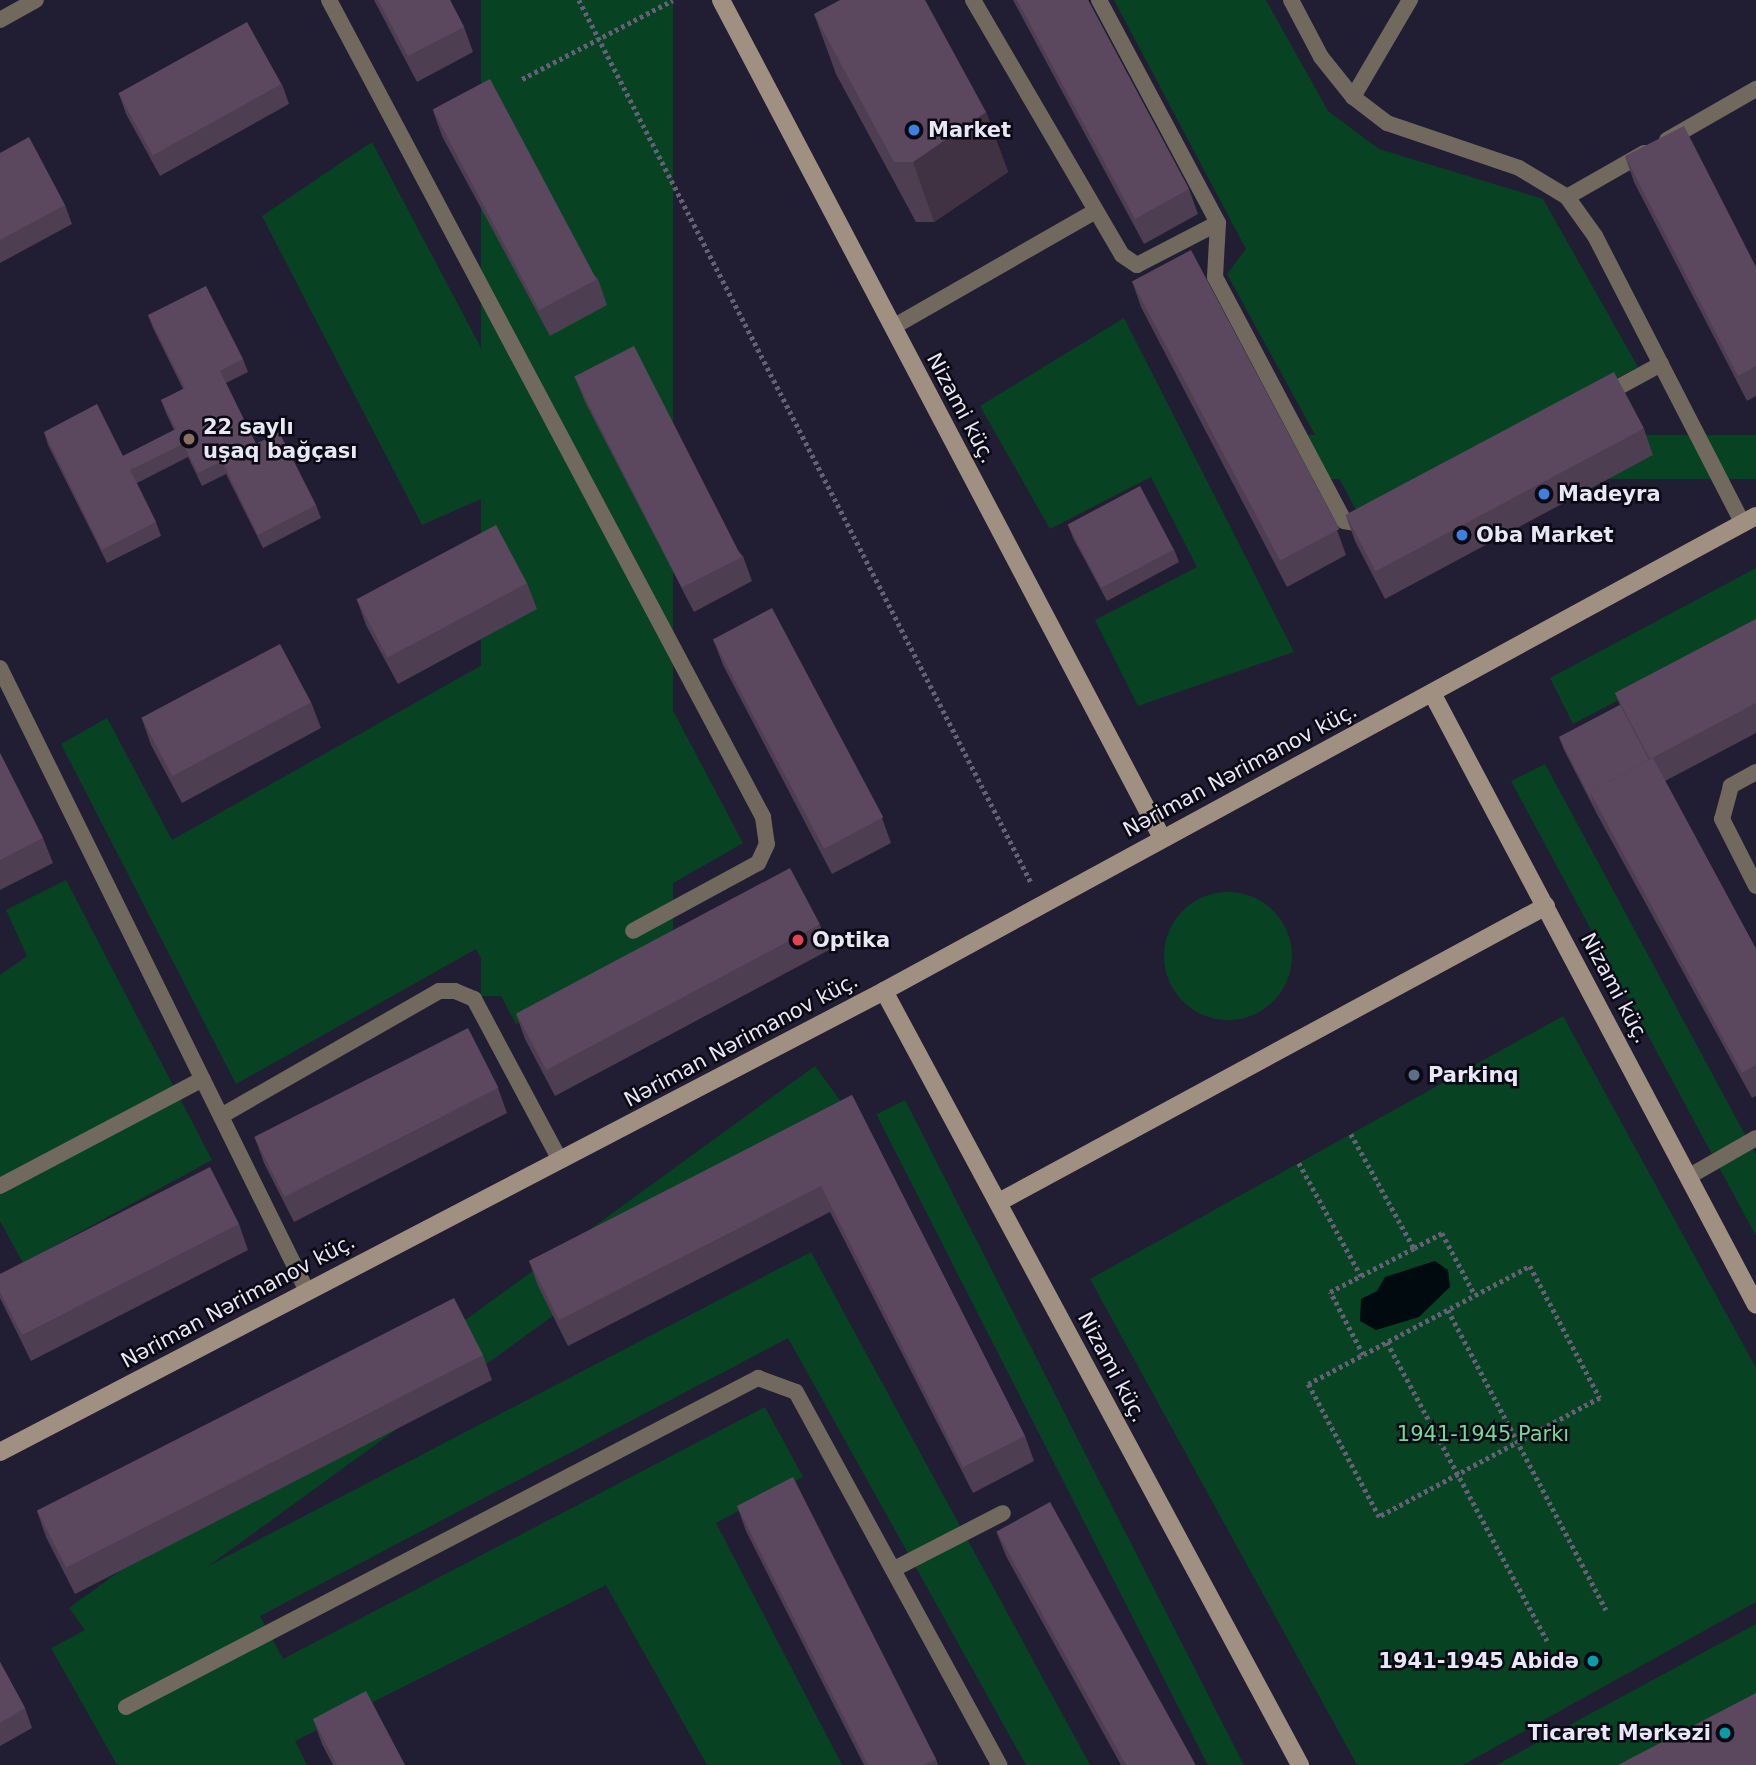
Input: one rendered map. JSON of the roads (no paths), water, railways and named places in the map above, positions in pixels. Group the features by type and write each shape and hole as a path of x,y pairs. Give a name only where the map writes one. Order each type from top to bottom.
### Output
{"street":[{"name":"Nizami küç.","path":"721,0 1162,838"},
{"name":"Nəriman Nərimanov küç.","path":"0,1452 884,991 1749,520"},
{"name":"Nizami küç.","path":"1432,693 1756,1305"},
{"path":"999,1202 1546,906"},
{"name":"Nizami küç.","path":"884,991 1300,1765"}],"lane":[{"path":"0,20 36,0"},
{"path":"329,0 763,817 767,844 758,863 633,931"},
{"path":"973,0 1094,212 1122,255 1137,264 1218,223"},
{"path":"1099,0 1218,223 1215,277 1344,521 1363,527 1386,514"},
{"path":"1291,0 1321,57 1353,97 1387,123 1519,167 1567,197 1595,236 1661,364 1749,520"},
{"path":"1353,97 1410,0"},
{"path":"1567,197 1756,89"},
{"path":"893,327 1094,212"},
{"path":"1589,403 1661,364"},
{"path":"0,668 307,1291"},
{"path":"1756,772 1731,786 1722,819 1756,886"},
{"path":"221,1116 439,991 455,991 474,999 560,1160"},
{"path":"0,1186 203,1079"},
{"path":"1688,1177 1756,1138"},
{"path":"126,1707 758,1378 796,1392 896,1568 999,1765"},
{"path":"896,1568 1003,1513"}],"place":[{"name":"Market","path":"914,130"},
{"name":"22 saylı uşaq bağçası","path":"189,439"},
{"name":"Madeyra","path":"1544,494"},
{"name":"Oba Market","path":"1462,535"},
{"name":"Optika","path":"798,940"},
{"name":"Parkinq","path":"1414,1075"},
{"name":"1941-1945 Abidə","path":"1593,1661"},
{"name":"Ticarət Mərkəzi","path":"1725,1733"}],"park label":[{"name":"1941-1945 Parkı","path":"1483,1434"}]}
